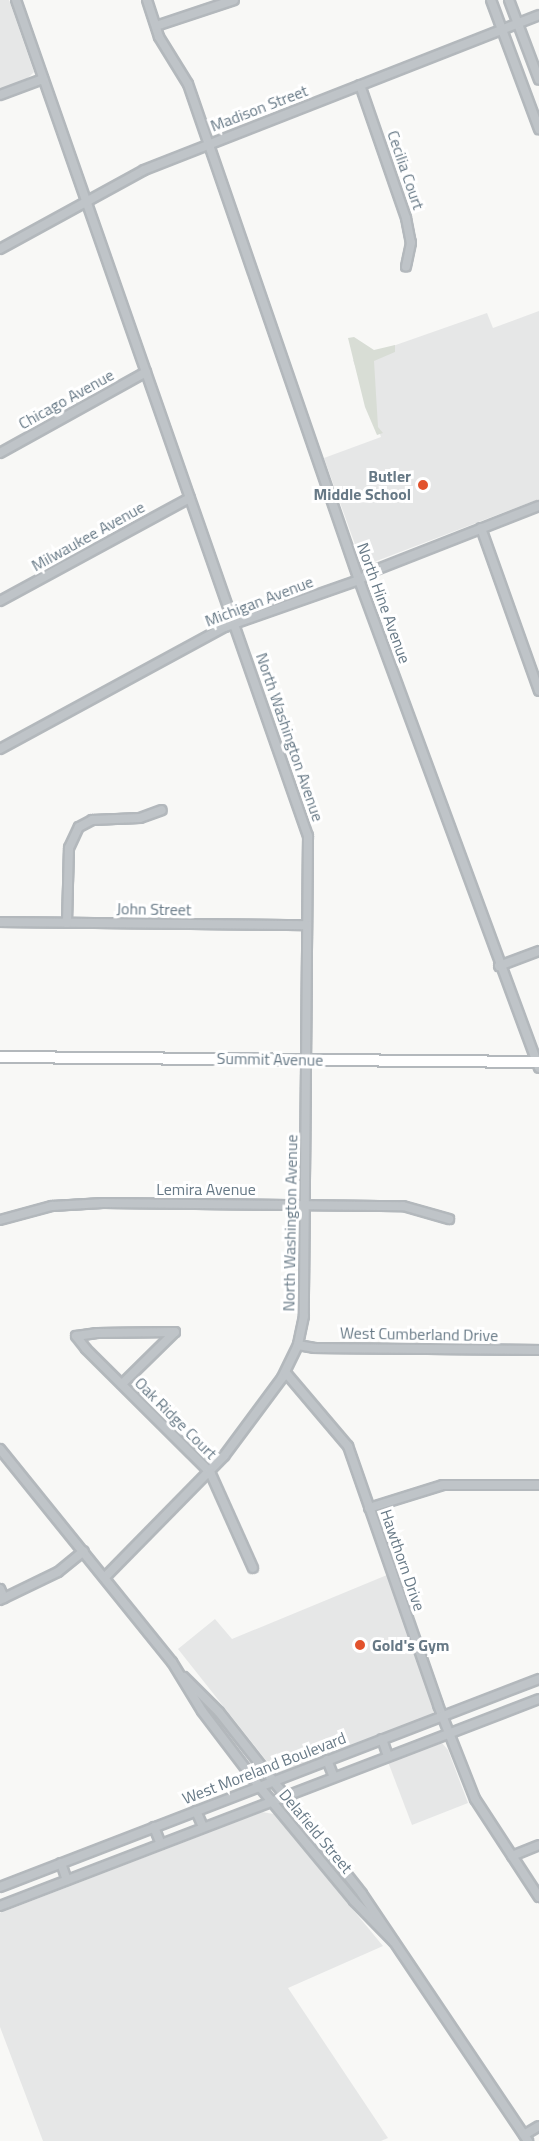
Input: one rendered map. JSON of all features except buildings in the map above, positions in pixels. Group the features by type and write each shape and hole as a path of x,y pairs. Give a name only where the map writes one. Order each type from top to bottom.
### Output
{"main road":[{"name":"Summit Avenue","path":"0,1057 538,1064"}],"street":[{"name":"North Washington Avenue","path":"16,0 308,836 304,1316 298,1345 285,1372 210,1472 105,1577"},
{"name":"North Hine Avenue","path":"147,0 156,26 188,84 207,145 359,580 538,1064"},
{"path":"156,26 234,0"},
{"path":"491,0 539,129"},
{"path":"509,0 539,81 524,89"},
{"name":"Madison Street","path":"0,249 144,170 539,15"},
{"path":"0,95 44,79"},
{"name":"Cecilia Court","path":"360,85 406,218 411,243 406,266"},
{"name":"Chicago Avenue","path":"0,453 146,372"},
{"name":"Milwaukee Avenue","path":"0,600 190,498"},
{"name":"Michigan Avenue","path":"0,749 234,623 359,580 373,571 539,506"},
{"path":"481,528 539,692"},
{"path":"67,923 69,848 79,827 92,820 140,818 162,810"},
{"name":"John Street","path":"0,922 307,925"},
{"path":"500,966 539,951"},
{"name":"Lemira Avenue","path":"0,1220 29,1211 77,1204 403,1206 449,1219"},
{"name":"Oak Ridge Court","path":"122,1384 175,1332 97,1333 76,1336 122,1384 210,1472"},
{"name":"West Cumberland Drive","path":"298,1345 315,1348 539,1350"},
{"name":"Hawthorn Drive","path":"285,1372 345,1440 474,1799 539,1897"},
{"name":"Delafield Street","path":"0,1449 182,1675 219,1712 362,1894 526,2138"},
{"path":"210,1472 253,1568"},
{"path":"369,1508 443,1485 539,1485"},
{"path":"1,1596 58,1572 84,1551"},
{"name":"Delafield Street","path":"182,1675 209,1720 259,1786 354,1901 394,1942"},
{"name":"West Moreland Boulevard","path":"0,1887 539,1679"},
{"name":"West Moreland Boulevard","path":"0,1906 539,1699"},
{"path":"209,1720 219,1712"},
{"path":"382,1739 388,1756"},
{"path":"233,1752 244,1743"},
{"path":"327,1760 334,1777"},
{"path":"196,1811 202,1827"},
{"path":"154,1827 161,1844"},
{"path":"302,1837 311,1829"},
{"path":"512,1856 539,1845"},
{"path":"61,1863 67,1880"},
{"path":"354,1901 362,1894"},
{"path":"526,2138 539,2126"}],"shaded area":[{"path":"0,0 9,0 34,72 27,79 0,89"},
{"path":"539,311 539,499 374,562 362,564 324,458 381,437 353,360 487,313 493,328"},
{"path":"354,337 374,350 395,345 395,352 374,361 378,427 383,433 377,435 365,407 348,338"},
{"path":"387,1575 433,1705 433,1715 277,1774 178,1649 215,1619 232,1639"},
{"path":"442,1743 448,1750 468,1803 412,1825 388,1762"},
{"path":"262,1812 274,1814 383,1946 288,1988 388,2138 381,2141 43,2141 0,2027 0,1913"}],"place":[{"name":"Butler Middle School","path":"423,485"},
{"name":"Gold's Gym","path":"360,1645"}]}
